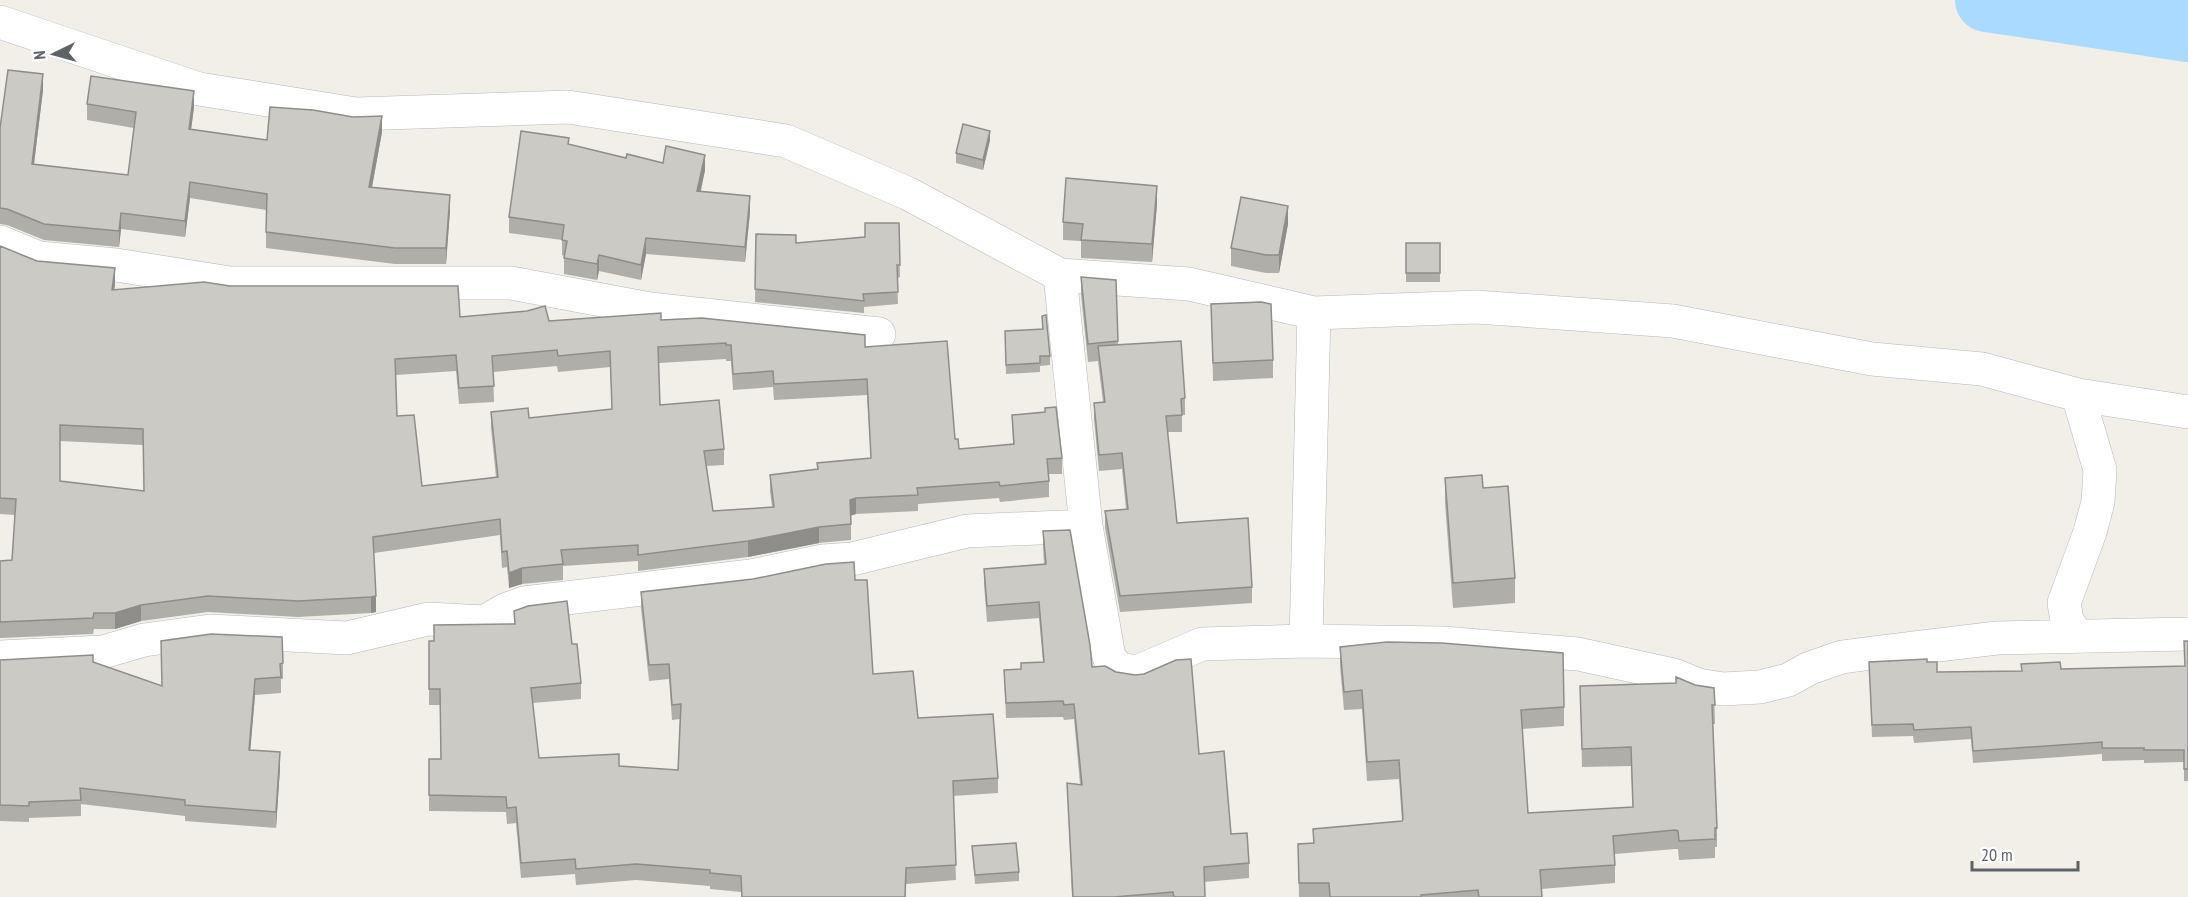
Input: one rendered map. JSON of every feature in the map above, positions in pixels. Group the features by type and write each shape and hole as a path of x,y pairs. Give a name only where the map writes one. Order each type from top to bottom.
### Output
{"street":[{"path":"0,22 199,89 356,114 568,107 786,141 907,193 1060,274 1189,284 1314,314 1476,307 1673,321 1872,358 1982,369 2078,395 2188,412"},
{"path":"0,243 39,258 116,265 230,283 510,283 651,309 879,334"},
{"path":"1060,274 1086,526 1109,657 1119,669 1137,672 1202,644 1306,641 1443,643 1578,654 1663,672 1698,685 1723,689 1760,687 1788,680 1810,668 1842,657 1996,638 2188,634"},
{"path":"1306,641 1314,314"},
{"path":"2076,635 2067,620 2064,603 2090,532 2098,502 2100,470 2078,395"},
{"path":"0,657 103,652 144,640 210,631 347,638 428,619 484,622 505,610 524,603 751,576 823,561 852,559 967,531 1086,526"}],"building":[{"path":"8,70 43,74 32,164 128,175 136,112 87,104 91,76 194,91 189,129 267,140 270,107 313,110 353,117 382,116 369,187 450,195 446,248 395,248 266,232 267,194 190,182 185,221 121,213 119,231 44,224 0,208 0,128"},
{"path":"963,124 990,131 983,160 956,153"},
{"path":"521,131 569,138 568,144 626,158 627,154 663,163 666,146 705,155 697,191 750,196 745,247 646,238 641,265 599,255 597,264 564,258 567,241 562,240 564,225 509,217"},
{"path":"1066,178 1157,186 1152,244 1081,240 1083,224 1063,222"},
{"path":"1241,197 1288,206 1279,255 1266,255 1231,248"},
{"path":"865,223 899,223 898,292 863,294 864,301 755,289 756,234 796,235 796,243 865,237"},
{"path":"1406,243 1440,243 1440,273 1406,273"},
{"path":"0,246 37,261 115,268 112,290 204,282 230,286 458,286 460,317 527,311 545,306 549,321 661,313 661,320 702,318 865,335 865,347 947,341 955,439 958,439 959,449 1014,444 1012,415 1045,412 1045,408 1056,407 1062,458 1047,459 1049,481 1000,486 999,482 917,488 918,495 856,498 850,500 851,524 819,527 748,541 638,555 638,545 561,550 563,564 522,568 509,573 507,551 502,552 500,519 373,537 376,596 298,601 208,596 141,605 115,613 94,613 93,618 0,622 0,561 12,560 16,499 0,498","holes":["726,343 726,345 731,345 733,374 773,371 774,384 867,379 871,458 817,463 818,469 770,475 774,507 713,511 704,451 724,449 719,400 660,405 658,347","557,350 558,356 610,351 612,409 529,418 528,408 491,412 498,477 422,486 414,415 397,416 395,359 456,355 459,388 494,386 492,356","60,425 143,429 144,491 60,481"]},
{"path":"1081,277 1116,280 1118,341 1088,344"},
{"path":"1261,302 1271,304 1273,360 1213,363 1211,304"},
{"path":"1046,315 1050,356 1040,356 1040,363 1006,365 1005,331 1043,329 1042,316"},
{"path":"1181,341 1185,398 1181,399 1182,415 1166,416 1177,523 1248,518 1252,587 1120,596 1105,511 1128,509 1122,453 1099,455 1094,403 1105,402 1098,346"},
{"path":"1482,475 1483,488 1508,486 1515,578 1453,583 1445,478"},
{"path":"1070,530 1092,667 1105,666 1116,672 1135,675 1144,674 1176,660 1191,659 1199,754 1224,751 1231,834 1247,833 1249,863 1204,867 1205,897 1174,897 1173,892 1114,897 1073,897 1067,783 1082,785 1074,704 1064,705 1063,701 1006,703 1004,670 1021,669 1021,663 1044,662 1039,602 987,606 984,569 1046,564 1043,531"},
{"path":"854,562 855,580 867,580 873,674 913,671 918,718 993,714 998,778 953,781 956,865 906,868 905,897 742,897 741,876 710,873 710,870 636,864 576,869 575,859 521,863 516,807 507,808 506,797 429,795 429,759 441,759 440,689 429,689 429,641 434,641 434,625 515,624 514,611 528,606 567,601 572,644 577,644 581,683 531,688 539,758 619,754 619,766 678,770 681,704 672,705 669,664 649,665 641,592 753,579 826,564"},
{"path":"211,634 282,637 281,677 255,679 249,750 280,752 276,812 185,805 185,800 80,788 81,800 29,802 29,806 0,805 0,660 93,655 93,662 162,686 161,641"},
{"path":"2184,641 2188,641 2188,769 2184,769 2184,750 2102,748 2102,742 1973,751 1971,727 1914,730 1913,724 1872,725 1869,662 1927,659 1927,662 1937,662 1937,672 2022,671 2021,664 2060,662 2061,669 2185,666"},
{"path":"1387,642 1442,643 1563,653 1564,707 1521,710 1528,813 1633,807 1631,747 1582,749 1580,686 1676,683 1676,677 1695,685 1714,688 1715,705 1712,705 1717,828 1715,828 1715,839 1679,841 1678,831 1675,830 1613,836 1615,865 1540,870 1542,897 1479,897 1478,890 1421,895 1421,897 1330,897 1329,883 1299,883 1298,844 1314,843 1313,829 1402,821 1403,819 1399,760 1367,762 1362,690 1344,692 1340,647"},
{"path":"1016,843 1019,872 975,875 972,846"}],"waterway":[{"path":"1987,0 2188,30"}]}
